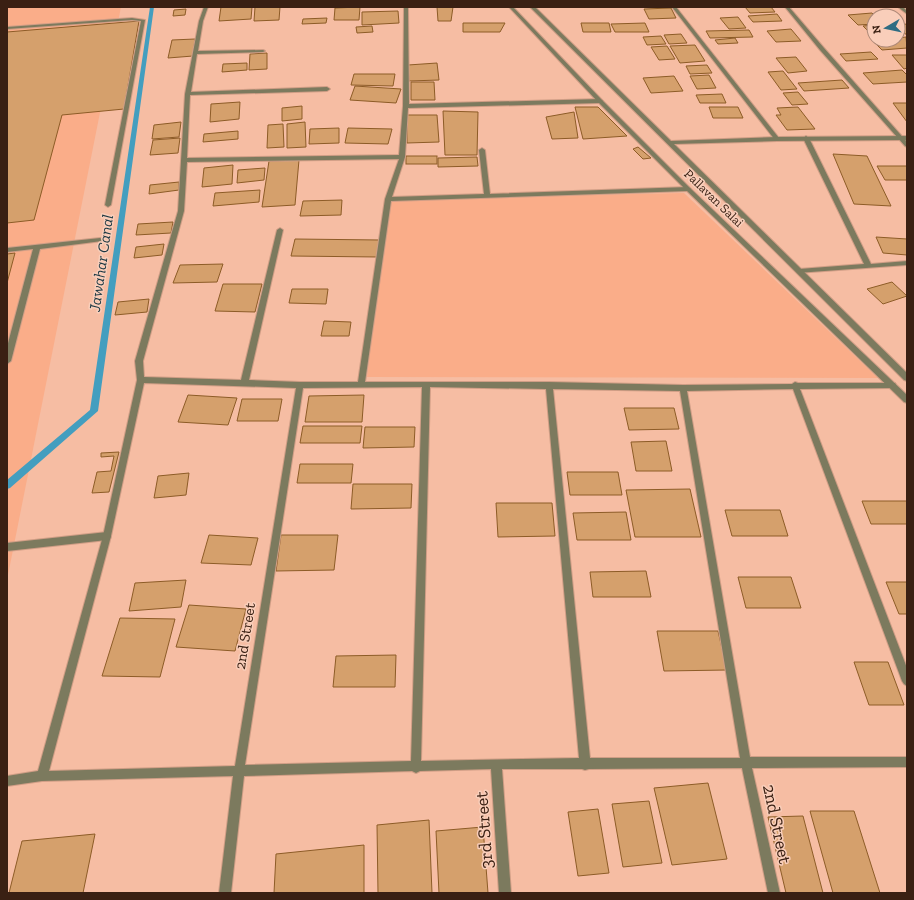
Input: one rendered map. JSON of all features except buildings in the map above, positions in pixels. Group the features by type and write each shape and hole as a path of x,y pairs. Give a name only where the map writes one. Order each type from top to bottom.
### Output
{"street":[{"path":"42,776 107,536 141,380 139,361 181,210 188,94 201,21 206,7"},
{"path":"361,384 388,199 402,157 406,106 406,7"},
{"name":"Pallavan Salai","path":"511,7 600,101 688,189 907,400"},
{"path":"532,7 907,378"},
{"path":"674,7 776,139"},
{"path":"788,7 822,49 905,138 907,145"},
{"path":"900,7 907,13"},
{"path":"7,28 132,19 143,20 108,205"},
{"path":"196,54 263,51"},
{"path":"188,94 327,90"},
{"path":"406,106 600,101"},
{"path":"670,143 806,138 905,138"},
{"path":"806,138 868,265"},
{"path":"482,150 487,196"},
{"path":"185,160 402,157"},
{"path":"388,199 688,189"},
{"path":"244,384 280,230"},
{"path":"7,250 100,240"},
{"path":"7,361 36,247"},
{"path":"799,271 907,263"},
{"path":"141,380 300,385 426,384 683,388 795,385 892,385"},
{"path":"416,768 426,384"},
{"name":"2nd Street","path":"225,893 239,772 300,385"},
{"path":"549,385 585,765"},
{"path":"795,385 907,681"},
{"name":"2nd Street","path":"683,388 746,763 774,893"},
{"path":"7,547 107,536"},
{"path":"7,781 42,776 416,768 496,764 585,765 907,762"},
{"name":"3rd Street","path":"496,764 506,893"}],"shaded area":[{"path":"7,7 121,7 7,580"},
{"path":"684,193 878,378 367,377 387,199"}],"waterway":[{"name":"Jawahar Canal","path":"7,485 94,411 152,7"}]}
